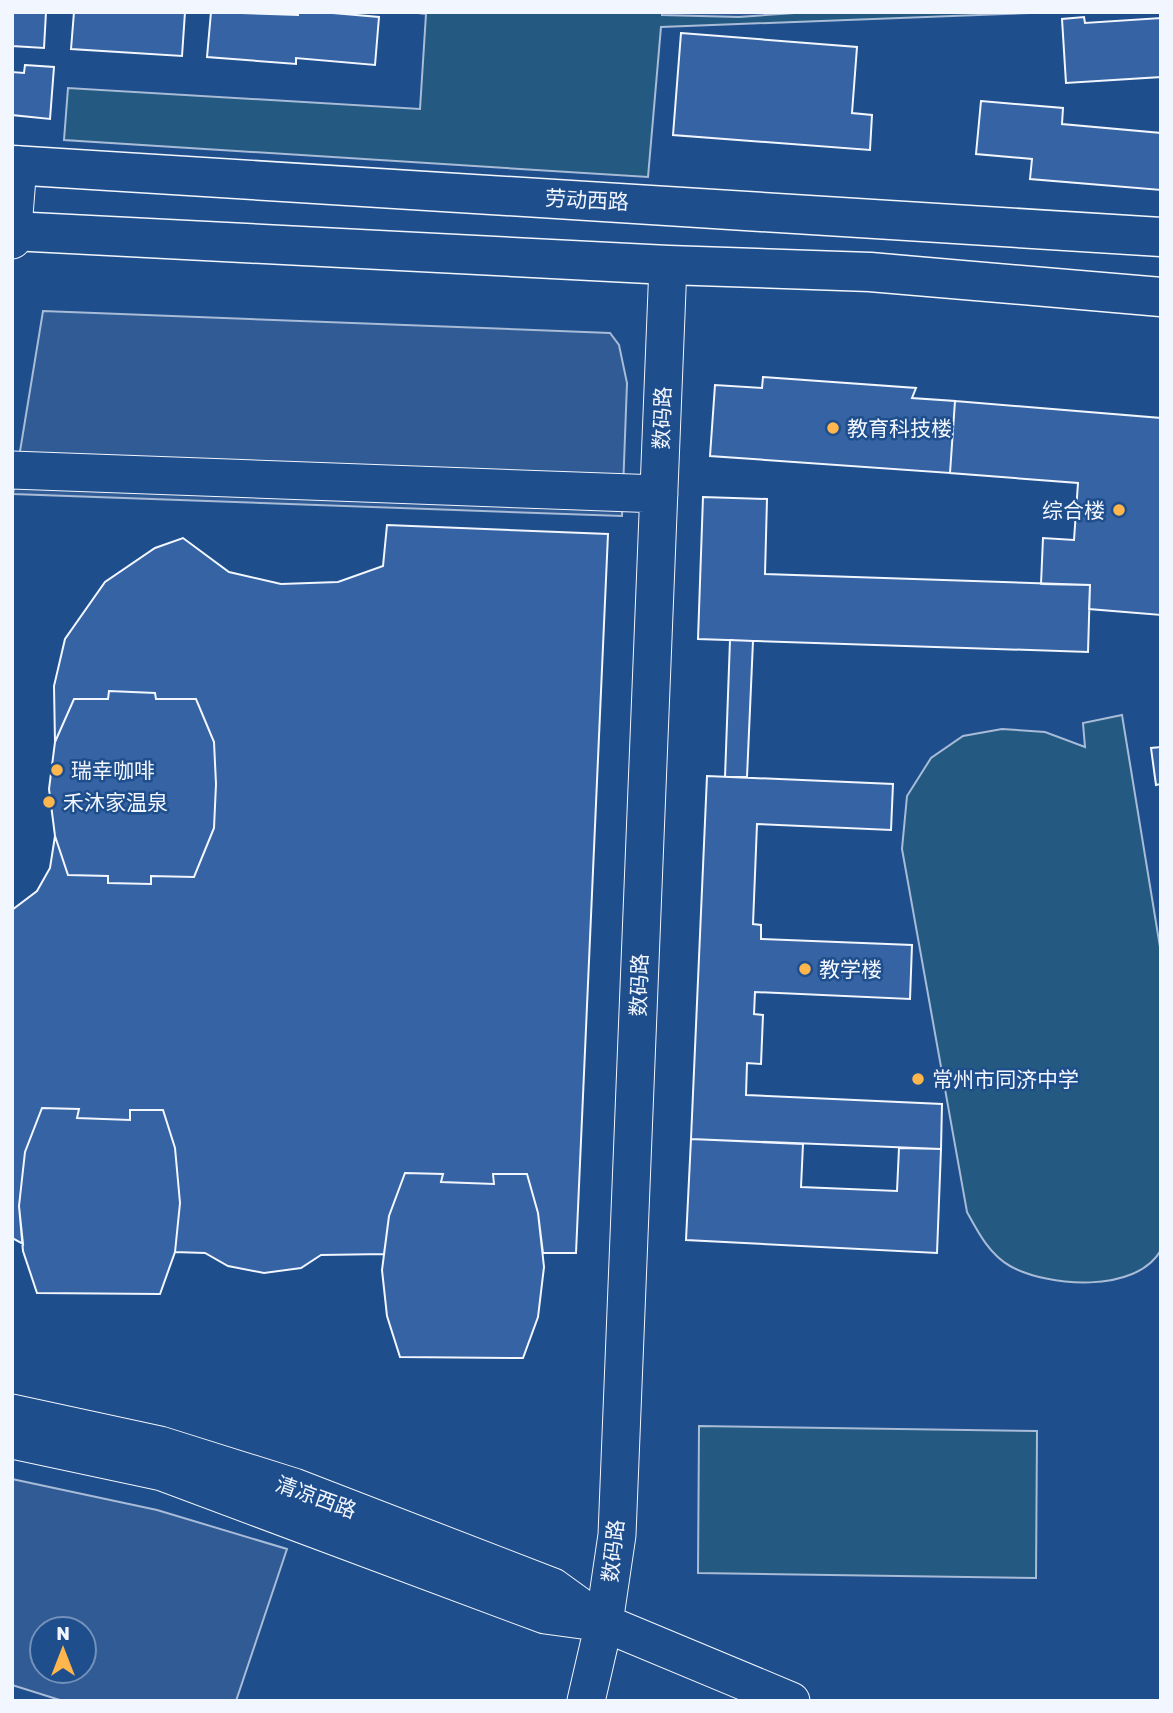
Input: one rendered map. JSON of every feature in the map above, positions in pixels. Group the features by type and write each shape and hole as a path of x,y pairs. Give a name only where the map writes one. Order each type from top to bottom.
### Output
{"main road":[{"name":"劳动西路","path":"15,165 1161,237"},
{"path":"13,234 870,272 1161,297"}],"street":[{"path":"13,234 15,165"},
{"name":"数码路","path":"586,1701 604,1623 617,1535 668,265"},
{"path":"12,470 659,494"},
{"name":"清凉西路","path":"12,1413 159,1445 294,1487 552,1587 604,1623 791,1701"},
{"name":"清凉西路","path":"12,1440 162,1472 545,1615 604,1623"}],"shaded area":[{"path":"410,12 1057,12 661,27 648,177 64,140 68,88 420,109 426,14"},
{"path":"662,12 809,12 739,17 662,15"},
{"path":"43,311 610,333 619,345 627,383 622,516 13,494"},
{"path":"1122,715 1161,953 1161,1250 1149,1264 1132,1274 1112,1280 1068,1282 1046,1279 1010,1266 985,1242 967,1212 902,849 907,796 931,758 963,736 1002,729 1045,732 1085,747 1083,723"},
{"path":"699,1426 1037,1431 1036,1578 698,1573"},
{"path":"12,1479 157,1510 287,1549 236,1701 63,1701 12,1685"}],"building":[{"path":"12,12 46,12 44,48 12,46"},
{"path":"74,12 185,12 182,56 71,49"},
{"path":"211,12 298,15 298,12 321,12 379,17 375,65 296,58 296,64 207,57"},
{"path":"1084,17 1085,23 1161,18 1161,77 1066,83 1062,19"},
{"path":"681,33 857,47 852,113 872,115 870,150 673,135"},
{"path":"25,65 54,67 50,119 12,115 12,72 24,73"},
{"path":"981,101 1063,108 1062,124 1161,133 1161,190 1030,179 1032,159 976,154"},
{"name":"教育科技楼","path":"763,377 916,388 912,398 955,401 950,473 710,456 715,385 762,388"},
{"name":"综合楼","path":"955,401 1161,418 1161,615 1089,609 1090,585 1041,584 1043,538 1074,540 1078,483 950,473"},
{"path":"703,497 767,499 765,574 1090,585 1088,652 698,639"},
{"path":"387,525 608,534 576,1253 543,1253 538,1213 527,1174 493,1174 494,1184 441,1182 443,1174 405,1173 389,1216 384,1254 321,1255 301,1268 264,1273 228,1266 205,1253 175,1252 180,1203 175,1148 163,1110 130,1110 130,1120 77,1118 79,1109 42,1108 25,1152 19,1206 23,1244 12,1238 12,910 37,891 50,868 55,836 68,875 108,876 108,883 151,884 151,876 194,877 214,828 214,742 196,699 156,699 155,693 109,691 108,699 74,699 55,742 54,686 65,639 105,582 155,548 183,538 229,572 281,584 338,582 383,566"},
{"path":"730,640 753,641 747,777 725,777"},
{"path":"109,691 155,693 156,699 196,699 214,742 216,784 214,828 194,877 151,876 151,884 108,883 108,876 68,875 55,836 49,789 55,742 74,699 108,699"},
{"path":"1161,747 1161,784 1156,785 1151,748"},
{"name":"教学楼","path":"707,776 893,784 891,830 757,824 753,924 761,925 761,939 912,945 910,999 755,992 754,1014 763,1015 761,1064 747,1063 746,1095 942,1104 941,1149 691,1139"},
{"path":"42,1108 79,1109 77,1118 130,1120 130,1110 163,1110 175,1148 180,1203 175,1252 160,1294 37,1293 23,1251 19,1206 25,1152"},
{"path":"691,1139 803,1144 801,1187 897,1191 899,1148 941,1149 937,1253 686,1240"},
{"path":"405,1173 443,1174 441,1182 494,1184 493,1174 527,1174 538,1213 544,1267 538,1317 523,1358 400,1357 387,1316 382,1270 389,1216"}],"place":[{"name":"教育科技楼","path":"833,428"},
{"name":"综合楼","path":"1119,510"},
{"name":"瑞幸咖啡","path":"57,770"},
{"name":"禾沐家温泉","path":"49,802"},
{"name":"教学楼","path":"805,969"},
{"name":"常州市同济中学","path":"918,1079"}]}
